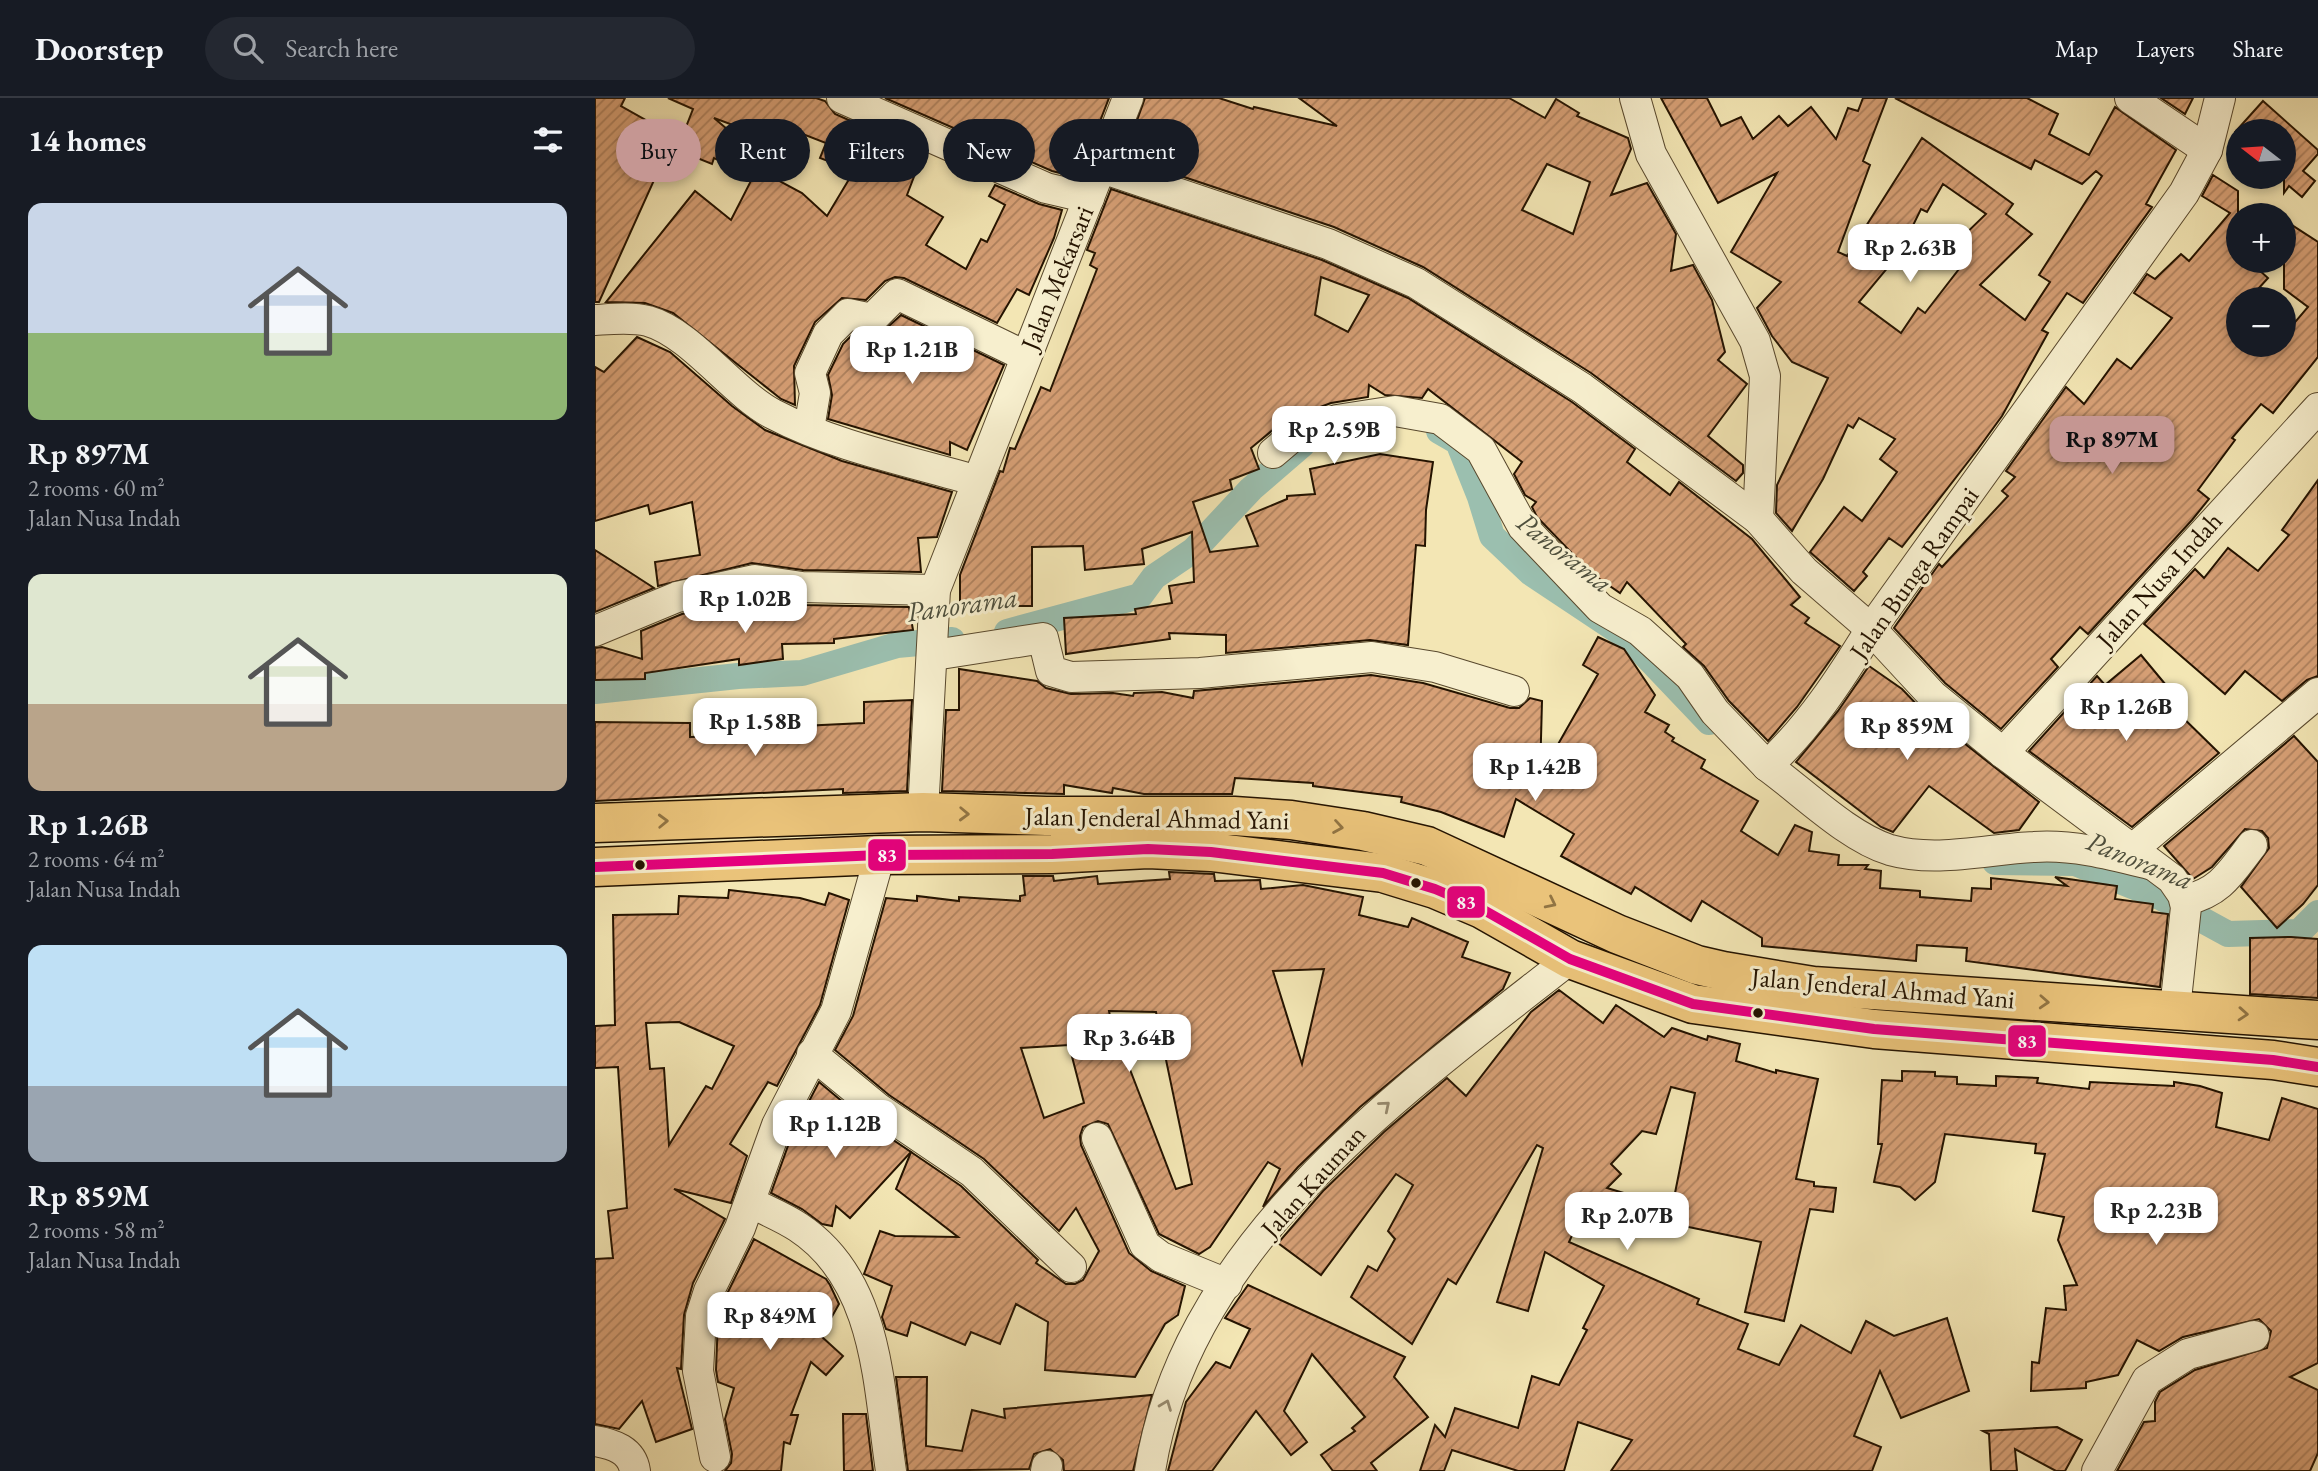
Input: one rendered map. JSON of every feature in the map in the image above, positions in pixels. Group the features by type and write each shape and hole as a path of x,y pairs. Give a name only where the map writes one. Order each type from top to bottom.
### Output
{"main road":[{"name":"Jalan Jenderal Ahmad Yani","path":"595,823 923,812 1046,816 1234,816 1351,829 1427,846 1617,934 1697,965 1723,971 1813,986 2318,1020"},
{"name":"Jalan Jenderal Ahmad Yani","path":"595,867 880,855 1052,854 1148,849 1211,852 1383,873 1435,889 1482,909 1570,959 1693,1004 1874,1029 2273,1060 2318,1068"}],"street":[{"path":"842,98 1046,188 1089,198"},
{"name":"Jalan Mekarsari","path":"1120,119 1128,98"},
{"path":"1635,98 1651,154 1755,341 1765,376 1758,520"},
{"path":"2130,98 2207,150"},
{"name":"Jalan Bunga Rampai","path":"1767,766 1785,750 1834,690 1871,629 2184,193 2207,150 2220,98"},
{"name":"Jalan Mekarsari","path":"923,812 934,626 977,481 1096,182"},
{"path":"1144,182 1328,244 1416,283 1581,388 1758,520 1804,571 1871,629 1933,696 2003,753 2172,879 2186,903 2175,1009"},
{"path":"809,429 815,393 810,373 828,334 848,314 872,319 897,294 1025,356"},
{"path":"595,320 639,319 661,326 771,413 809,429 977,481"},
{"name":"Jalan Nusa Indah","path":"2003,753 2318,408"},
{"path":"1273,453 1293,436 1337,420 1395,411 1440,419 1481,450 1523,527 1600,608 1640,631 1690,676 1715,712 1767,766 1858,834 1889,849 1938,854 2037,846 2145,857 2318,693"},
{"path":"595,631 677,597 755,580 802,587 934,626 1044,638 1051,671 1071,677 1200,673 1372,657 1435,667 1514,691"},
{"path":"2289,719 2318,728"},
{"path":"2186,903 2219,887 2252,845"},
{"path":"715,1457 698,1371 701,1316 750,1202 778,1125 836,1011 880,855"},
{"name":"Jalan Kauman","path":"1150,1471 1156,1432 1189,1346 1227,1284 1294,1197 1367,1121 1570,959"},
{"path":"812,1054 879,1109 972,1172 1071,1267"},
{"path":"1097,1138 1145,1245 1161,1256 1227,1284"},
{"path":"750,1202 799,1228 821,1248 852,1286 867,1322 886,1426 891,1471"},
{"path":"2097,1471 2147,1380 2188,1354 2254,1336"},
{"path":"595,1441 614,1445 625,1452 634,1462 635,1471"}],"building":[{"path":"595,98 625,98 621,106 644,119 616,119 616,182 653,182 599,302 595,302"},
{"path":"668,98 816,98 825,101 835,114 846,119 824,119 824,142 810,137 810,119 714,118 715,158 712,164 701,160 701,119 689,119 693,109"},
{"path":"885,98 1109,98 1101,119 1049,119 1049,170 1035,164 1035,119 943,119 943,123"},
{"path":"1145,98 1219,98 1253,109 1254,107 1337,126 1299,98 1509,98 1545,118 1556,99 1579,113 1577,116 1628,138 1631,149 1611,195 1647,183 1676,234 1671,271 1693,265 1712,300 1725,352 1718,360 1747,384 1708,436 1743,465 1743,473 1736,481 1591,373 1423,267 1334,227 1199,182 1199,119 1138,119","holes":["1547,164 1590,182 1573,234 1522,210"]},
{"path":"1661,98 1707,98 1721,126 1741,117 1753,139 1779,116 1788,126 1811,107 1836,139 1848,108 1858,111 1863,98 1887,98 1863,161 1870,165 1838,252 1847,256 1922,138 2013,204 2006,214 2032,234 1980,285 2025,320 2050,282 2039,275 2102,176 2096,171 2082,184 2035,160 2031,169 1895,98 2027,98 2058,114 2049,134 2089,155 2115,107 2176,150 2146,204 2152,207 2083,303 2067,293 2042,330 2048,333 2002,416 1978,449 1902,547 1889,538 1863,572 1867,576 1854,591 1810,552 1844,507 1862,521 1897,472 1880,459 1895,439 1859,418 1853,428 1848,425 1823,479 1792,531 1776,513 1777,485 1828,378 1792,362 1772,336 1757,308 1781,282 1731,252 1777,173 1718,203","holes":["1943,184 1986,214 1956,243 1969,256 1925,313 1918,308 1901,333 1859,302 1899,254 1921,209 1927,212"]},
{"path":"2161,98 2193,98 2185,114"},
{"path":"2263,101 2283,119 2247,119"},
{"path":"2296,130 2318,150 2318,154 2303,171 2315,181 2302,197 2293,189 2296,189"},
{"path":"2213,175 2226,183 2226,189 2238,191 2238,203 2226,203 2226,211 2202,196"},
{"path":"750,182 781,182 802,193 827,216 847,182 912,182 907,195 943,217 926,245 966,269 981,239 987,242 1005,205 989,196 995,185 1039,204 1062,210 1054,238 1029,295 1017,289 997,323 904,278 895,277 885,281 866,300 842,298 815,322 794,366 795,405 781,399 673,313 645,303 606,302 695,191 731,220"},
{"path":"1111,189 1322,260 1408,298 1572,402 1635,449 1627,462 1670,495 1679,482 1752,539 1800,597 1791,605 1809,618 1805,623 1840,646 1797,707 1768,741 1729,701 1704,666 1683,647 1686,644 1627,582 1620,593 1591,573 1537,517 1532,507 1536,502 1525,495 1514,474 1522,462 1428,389 1422,398 1385,395 1369,385 1368,397 1331,403 1296,416 1278,415 1280,424 1251,448 1259,469 1230,480 1232,489 1193,502 1210,552 1258,546 1246,516 1287,499 1287,496 1315,494 1310,469 1380,454 1433,462 1426,510 1425,546 1416,545 1408,645 1370,640 1226,653 1226,635 1169,633 1170,639 1066,654 1064,618 1136,614 1135,609 1172,603 1169,586 1194,582 1192,532 1142,549 1144,564 1085,570 1083,546 1032,547 1032,606 960,606 960,575 1000,471 1003,472 1010,448 1015,449 1041,387 1050,391 1097,269 1090,265 1095,253 1087,250","holes":["1321,277 1369,295 1348,332 1315,315"]},
{"path":"2226,218 2226,273 2262,273 2268,278 2260,287 2226,287 2226,357 2296,357 2296,321 2308,307 2296,298 2296,287 2284,287 2284,273 2296,273 2296,228 2318,242 2318,357 2273,413 2261,404 2232,438 2235,440 2198,490 2209,499 2088,634 2080,627 2051,659 2058,667 2001,729 1945,683 1894,628 1939,564 1942,567 2008,496 2002,491 2015,477 2006,471 2066,387 2084,404 2117,359 2131,369 2172,318 2134,293 2147,274 2155,279 2181,254 2189,261"},
{"path":"901,315 1004,365 967,450 950,442 950,455 828,419 832,395 828,375 843,344 854,333 878,336"},
{"path":"637,337 670,352 732,406 765,430 842,461 952,492 937,537 918,538 921,572 803,570 752,563 658,586 655,562 700,555 692,502 650,514 648,505 595,521 595,367 604,372"},
{"path":"2318,480 2318,676 2307,680 2282,701 2245,671 2225,694 2144,624 2195,569 2204,578 2228,548 2258,571 2289,535 2282,530"},
{"path":"595,550 617,564 654,588 595,612"},
{"path":"756,598 802,605 909,607 913,630 834,639 834,643 782,644 783,659 739,665 739,659 645,673 645,679 595,680 595,648 602,647 642,659 641,631 682,614"},
{"path":"1598,637 1624,649 1655,695 1645,712 1669,725 1665,732 1674,738 1672,741 1705,760 1701,768 1758,801 1741,831 1778,855 1795,825 1812,832 1809,851 1839,855 1838,865 1868,865 1865,869 1881,871 1880,888 1920,891 1920,897 1971,901 1972,888 1991,889 1991,878 2067,886 2055,877 2117,886 2115,899 2153,904 2152,912 2168,914 2160,987 1966,961 1967,948 1917,945 1916,961 1762,946 1762,938 1702,901 1691,921 1635,887 1631,894 1561,856 1574,834 1516,799 1504,837 1441,812 1401,802 1402,797 1313,786 1313,783 1235,778 1232,794 1144,794 1113,788 1112,793 1064,785 1064,794 942,791 946,710 959,710 959,669 1037,681 1046,688 1071,694 1113,693 1133,696 1134,693 1162,692 1193,698 1194,691 1371,675 1423,683 1510,708 1519,708 1530,698 1542,701 1540,776 1598,674 1583,665"},
{"path":"2141,655 2180,702 2173,708 2219,753 2132,827 2029,751 2097,676 2105,685"},
{"path":"1869,666 1902,689 1922,710 2039,802 2019,830 1994,833 1929,786 1893,832 1881,827 1796,762 1838,711"},
{"path":"912,700 907,791 843,793 843,789 595,801 595,722 690,723 690,737 780,735 780,727 864,723 864,702"},
{"path":"2294,736 2318,762 2318,885 2303,904 2277,928 2241,887 2269,848 2268,838 2262,831 2245,829 2212,867 2193,879 2164,846"},
{"path":"1169,872 1214,874 1215,881 1260,880 1261,889 1303,885 1363,897 1359,915 1408,927 1412,918 1468,942 1462,957 1510,973 1503,989 1360,1107 1298,1167 1263,1207 1280,1169 1268,1162 1210,1247 1199,1254 1159,1234 1108,1124 1098,1121 1083,1127 1081,1145 1129,1253 1151,1271 1185,1286 1178,1315 1165,1324 1135,1377 1045,1370 1048,1322 1016,1304 1000,1344 971,1332 965,1345 911,1322 907,1336 886,1329 882,1317 892,1286 864,1274 880,1231 895,1236 958,1237 896,1189 911,1152 961,1186 1038,1260 1036,1263 1066,1284 1083,1280 1099,1251 1076,1208 1059,1231 984,1159 889,1095 835,1050 853,1016 886,898 917,901 917,896 959,901 959,897 1020,901 1020,896 1025,895 1023,876 1053,876 1054,881 1097,876 1098,884 1170,879","holes":["1324,969 1302,1064 1273,971","1109,1011 1156,1012 1192,1184 1176,1189 1124,1054 1118,1056","1069,1045 1084,1103 1044,1118 1021,1048"]},
{"path":"729,890 800,898 825,905 829,893 849,900 820,1005 777,1086 768,1082 730,1144 747,1156 731,1203 674,1189 725,1219 693,1283 684,1315 681,1369 677,1368 692,1429 656,1442 642,1401 619,1429 595,1424 595,1259 613,1258 608,1211 627,1208 618,1067 595,1068 595,1026 615,1025 613,915 678,914 679,896 728,898","holes":["679,1022 734,1046 712,1089 706,1086 669,1145 664,1068 650,1069 646,1023"]},
{"path":"2250,938 2318,939 2318,998 2250,994"},
{"path":"1559,990 1603,1023 1616,1005 1664,1037 1672,1028 1707,1040 1708,1036 1740,1044 1736,1061 1776,1073 1776,1070 1818,1079 1796,1179 1814,1182 1814,1186 1836,1188 1833,1212 1810,1209 1784,1321 1745,1312 1761,1242 1669,1223 1695,1093 1671,1087 1656,1134 1642,1131 1611,1164 1621,1174 1607,1188 1637,1197 1630,1218 1586,1205 1569,1242 1699,1299 1697,1304 1748,1324 1738,1349 1779,1365 1801,1325 1851,1353 1866,1321 1894,1336 1947,1318 1969,1391 1901,1418 1880,1371 1854,1436 1881,1447 1872,1471 1611,1471 1632,1440 1578,1422 1564,1471 1518,1471 1452,1450 1444,1471 1420,1471 1435,1425 1445,1437 1455,1408 1518,1428 1532,1376 1559,1385 1587,1330 1583,1328 1604,1286 1545,1252 1528,1311 1497,1302 1543,1148 1537,1145 1456,1284 1448,1279 1412,1344 1351,1297 1368,1266 1377,1271 1395,1239 1388,1231 1413,1185 1396,1174 1321,1275 1278,1243 1323,1191 1384,1132 1447,1078 1466,1096 1531,1012"},
{"path":"1902,1071 1935,1072 1935,1076 1957,1077 1957,1084 1996,1086 1996,1076 2038,1078 2037,1083 2089,1089 2090,1082 2174,1086 2174,1082 2200,1086 2222,1093 2216,1127 2269,1140 2282,1098 2318,1109 2318,1363 2290,1377 2318,1390 2318,1453 2310,1471 2117,1471 2144,1422 2155,1421 2155,1402 2160,1392 2195,1370 2267,1348 2271,1331 2259,1319 2183,1337 2159,1351 2137,1340 2118,1375 2086,1382 2086,1388 2031,1391 2032,1362 2039,1363 2046,1308 2066,1310 2064,1286 2077,1285 2058,1240 2064,1217 2033,1211 2045,1154 2035,1153 2036,1144 1945,1134 1935,1182 1915,1200 1900,1187 1874,1182 1882,1144 1878,1144 1882,1080 1902,1081"},
{"path":"819,1082 868,1123 911,1152 850,1218 836,1206 832,1226 822,1224 802,1209 771,1193 793,1132"},
{"path":"754,1239 826,1279 839,1304 821,1336 843,1356 826,1375 811,1362 791,1415 798,1415 790,1444 784,1442 781,1471 725,1471 731,1463 732,1454 725,1419 734,1388 718,1382 718,1319 725,1298"},
{"path":"1248,1285 1405,1357 1394,1377 1428,1417 1371,1463 1377,1471 1333,1471 1321,1455 1355,1431 1352,1428 1365,1417 1312,1354 1284,1411 1307,1442 1291,1455 1256,1411 1212,1471 1168,1471 1186,1402 1216,1362 1230,1368 1250,1329 1225,1318"},
{"path":"896,1377 927,1377 926,1446 962,1451 972,1410 1005,1418 1004,1409 1152,1395 1133,1471 1064,1471 1063,1460 1050,1449 1034,1454 1029,1469 908,1471"},
{"path":"843,1414 866,1414 873,1471 844,1471"},
{"path":"2057,1427 2082,1440 2065,1471 2056,1471 2015,1449 2017,1471 1991,1471 1989,1434 1983,1431"}],"waterway":[{"name":"Panorama","path":"1439,431 1458,442 1492,536 1531,573 1630,639 1709,722"},
{"name":"Panorama","path":"1007,632 1140,596 1154,577 1194,550 1251,489 1302,445"},
{"name":"Panorama","path":"595,691 738,676 802,673 897,645 952,640"},
{"name":"Panorama","path":"1995,862 2075,863 2162,898 2228,934 2299,932 2318,913"}],"transit line":[{"name":"83","path":"595,867 880,855 1052,854 1148,849 1211,852 1383,873 1435,889 1482,909 1570,959 1693,1004 1874,1029 2273,1060 2318,1067"}]}
